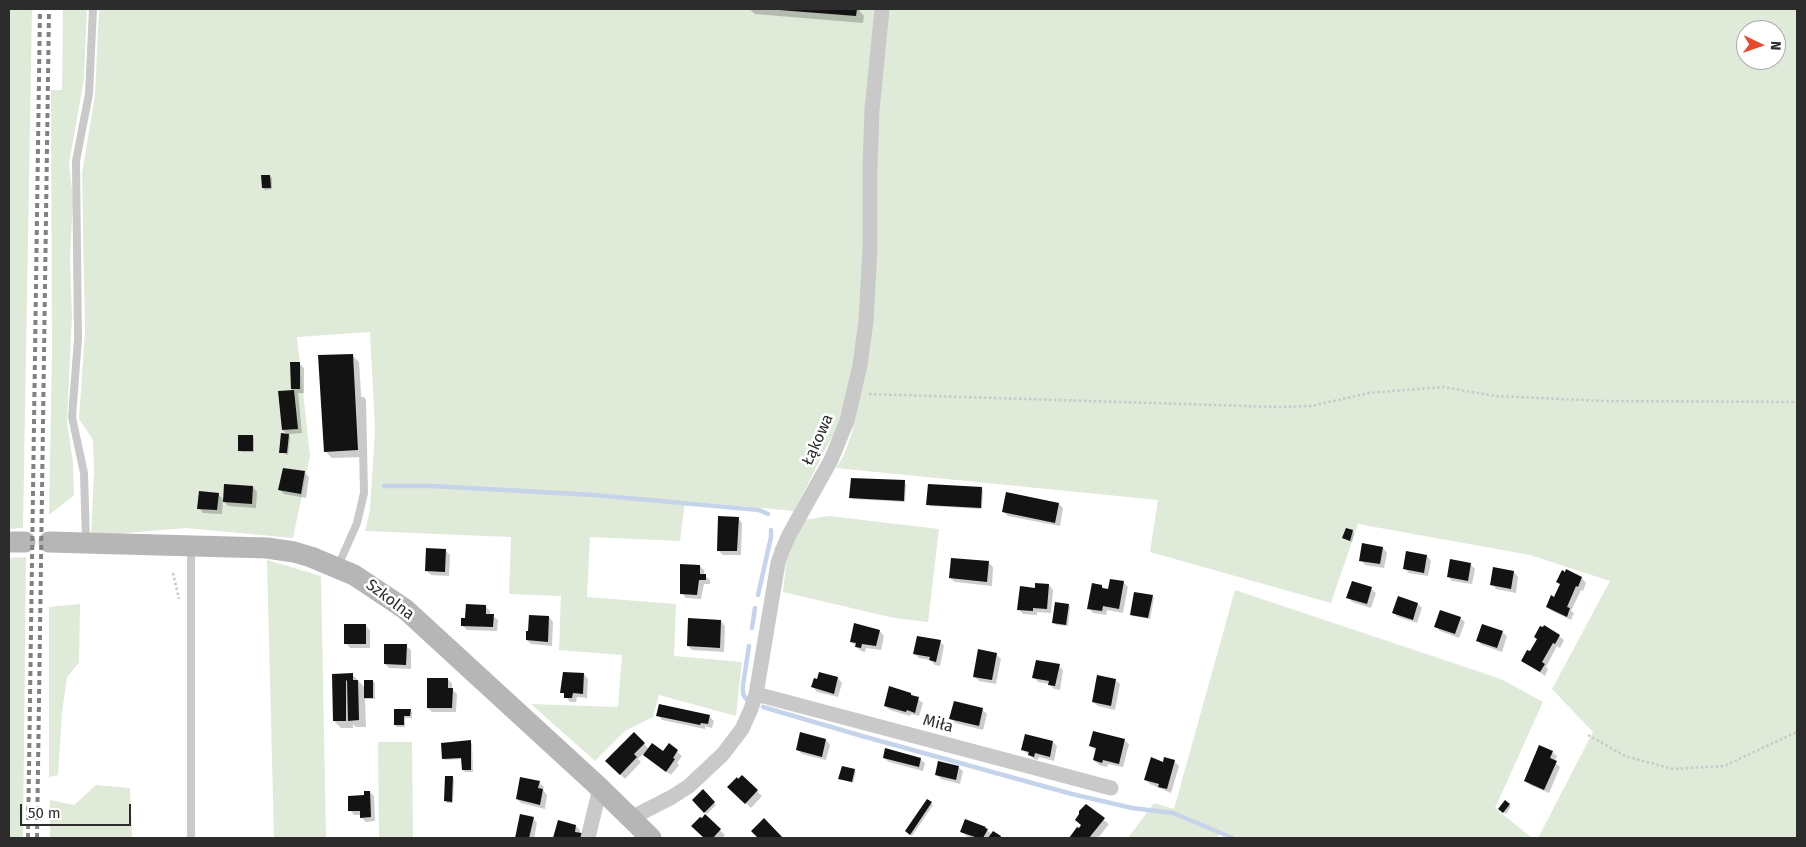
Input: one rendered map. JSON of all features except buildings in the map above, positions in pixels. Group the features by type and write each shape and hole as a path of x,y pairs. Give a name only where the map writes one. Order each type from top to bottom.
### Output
{"street":[{"name":"Łąkowa","path":"631,818 689,786 723,754 742,729 756,694 778,564 782,551 833,453 847,421 860,366 866,321 870,249 872,110 882,9"},
{"name":"Szkolna","path":"49,542 192,544 281,550 311,557 338,567 368,583 405,609 600,788 651,838"},
{"name":"Miła","path":"756,694 1111,788"},
{"path":"588,838 600,788"}],"lane":[{"path":"86,543 84,473 72,417 78,339 76,161 89,94 93,9"},
{"path":"338,567 358,523 364,493 362,401"},
{"path":"192,544 192,838"}],"path":[{"path":"854,393 1278,407 1311,406 1368,393 1443,387 1495,396 1584,400 1797,402"},
{"path":"1588,735 1626,756 1673,769 1724,766 1797,732"}],"green space":[{"path":"9,9 32,9 23,528 9,529"},
{"path":"63,9 87,9 84,79 69,164 73,198 70,260 72,315 67,421 73,462 74,495 49,515 52,354 51,90 62,90"},
{"path":"99,9 1797,9 1797,838 1538,838 1593,732 1552,689 1610,581 1530,555 1358,524 1331,603 1150,552 1158,500 836,468 844,455 854,426 832,437 794,511 685,501 680,541 590,537 587,597 676,604 674,656 742,662 736,716 659,695 653,717 625,731 595,761 531,704 618,707 622,655 559,650 561,596 509,594 511,537 365,531 370,510 375,430 370,332 297,337 310,456 293,538 186,528 91,536 94,472 93,440 79,419 85,331 82,173 95,95"},
{"path":"829,516 939,529 928,622 894,618 783,592 787,556 804,520"},
{"path":"26,557 23,838 9,838 9,558"},
{"path":"267,560 321,576 326,838 274,838"},
{"path":"1235,590 1501,679 1543,702 1495,808 1532,838 1238,838 1222,831 1216,838 1128,838 1154,803 1174,809"},
{"path":"80,604 79,663 67,677 62,712 58,775 49,777 49,607"},
{"path":"378,742 412,742 413,838 379,838"},
{"path":"96,785 130,788 132,838 50,838 50,800 74,805"}],"waterway":[{"path":"384,486 433,486 594,495 759,510 768,514"},
{"path":"758,595 771,530"},
{"path":"752,628 755,608"},
{"path":"746,699 743,694 743,685 749,646"},
{"path":"763,707 1072,794 1132,808 1173,813 1233,838"}],"railway":[{"path":"28,838 40,9"},
{"path":"37,838 49,9"}]}
